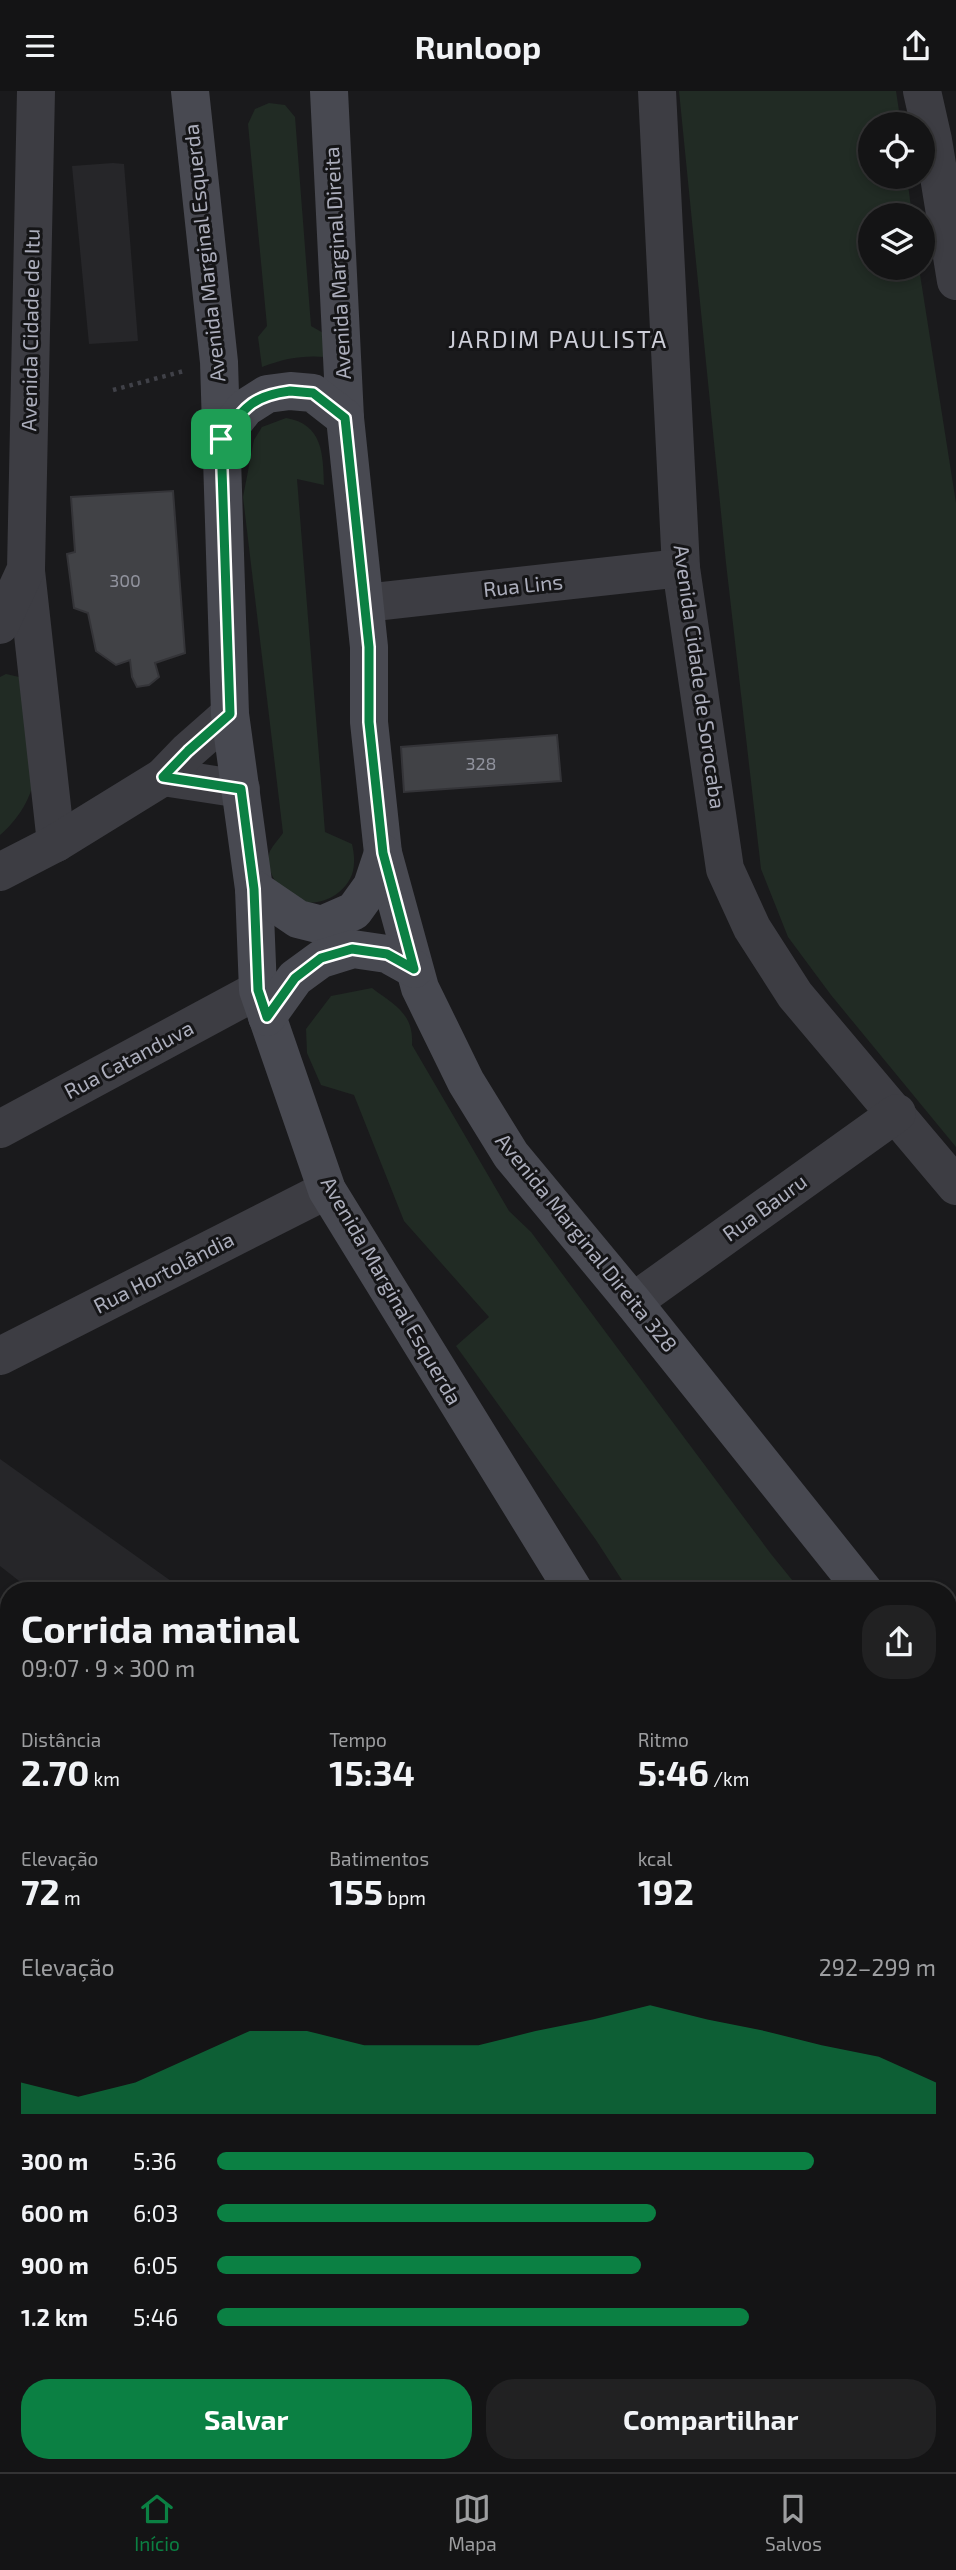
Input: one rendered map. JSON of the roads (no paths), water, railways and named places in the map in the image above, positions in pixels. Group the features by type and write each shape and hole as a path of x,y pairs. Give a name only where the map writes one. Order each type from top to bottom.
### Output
{"main road":[{"name":"Avenida Marginal Esquerda","path":"190,91 219,362 230,714 254,889 262,1004 327,1190 568,1582"},
{"name":"Avenida Marginal Direita","path":"329,91 345,418 365,603"},
{"path":"221,439 245,408 268,394 290,391 313,393 345,418"},
{"name":"Avenida Marginal Direita 328","path":"365,603 369,647 369,722 383,853 420,988 466,1082 510,1155 633,1302 857,1582"},
{"path":"254,889 298,919 322,925 354,911 372,885 383,853"},
{"path":"262,1004 321,958 352,949 387,954 414,969"}],"street":[{"name":"Avenida Cidade de Itu","path":"36,91 26,569 56,843"},
{"name":"Avenida Cidade de Sorocaba","path":"657,91 681,568 725,869 752,928 795,995 956,1186"},
{"path":"922,91 955,268"},
{"name":"Rua Lins","path":"365,603 681,568"},
{"name":"Avenida Cidade de Itu","path":"0,625 26,569"},
{"path":"0,872 56,843 163,777 230,714"},
{"path":"163,777 241,789"},
{"name":"Rua Catanduva","path":"0,1129 262,1004"},
{"name":"Rua Bauru","path":"633,1302 897,1113"},
{"name":"Rua Hortolândia","path":"0,1356 327,1190"}],"district":[{"name":"JARDIM PAULISTA","path":"558,340"}]}
